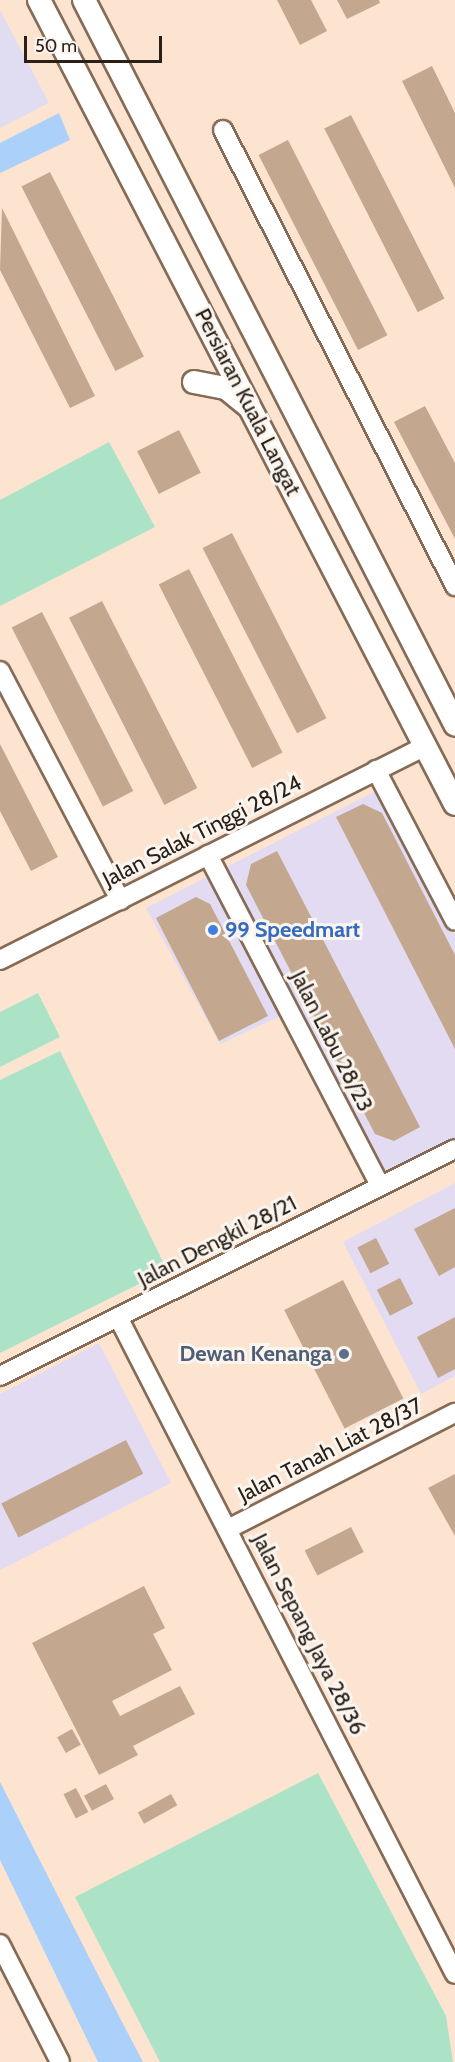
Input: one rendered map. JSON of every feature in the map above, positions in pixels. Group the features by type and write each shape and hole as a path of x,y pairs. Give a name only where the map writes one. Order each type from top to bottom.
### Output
{"main road":[{"name":"Persiaran Kuala Langat","path":"39,0 455,804"},
{"name":"Persiaran Kuala Langat","path":"84,0 455,724"},
{"path":"207,321 213,339 197,381 225,388 241,397 256,417"}],"street":[{"path":"223,129 455,586"},
{"path":"0,671 120,900"},
{"name":"Jalan Salak Tinggi 28/24","path":"0,960 425,746"},
{"path":"376,770 455,921"},
{"name":"Jalan Labu 28/23","path":"208,855 380,1186"},
{"name":"Jalan Dengkil 28/21","path":"0,1376 455,1149"},
{"name":"Jalan Sepang Jaya 28/36","path":"118,1317 455,1974"},
{"name":"Jalan Tanah Liat 28/37","path":"228,1529 455,1413"},
{"path":"0,1944 60,2062"}],"shaded area":[{"path":"0,10 49,103 0,128"},
{"path":"378,790 455,936 455,1141 384,1176 296,1009 220,1044 146,908"},
{"path":"455,1183 455,1376 421,1394 343,1242"},
{"path":"99,1343 171,1483 0,1570 0,1394"}],"green space":[{"path":"109,442 155,527 0,606 0,500"},
{"path":"38,993 60,1037 0,1067 0,1012"},
{"path":"60,1051 167,1270 0,1353 0,1080"},
{"path":"318,1773 446,2016 453,2062 160,2062 75,1897"}],"water":[{"path":"59,113 70,140 0,173 0,143"},
{"path":"0,1782 143,2062 98,2062 0,1860"}],"building":[{"path":"277,0 311,0 327,31 300,45"},
{"path":"337,0 379,0 380,3 347,19"},
{"path":"432,66 455,113 455,188 402,81"},
{"path":"351,115 445,299 418,312 324,129"},
{"path":"288,140 387,335 358,350 259,155"},
{"path":"50,172 144,356 115,371 21,187"},
{"path":"2,208 95,396 70,408 0,270"},
{"path":"425,406 455,463 455,539 394,422"},
{"path":"179,430 201,473 159,494 137,451"},
{"path":"232,533 326,718 297,733 203,548"},
{"path":"189,569 283,753 252,768 159,584"},
{"path":"102,601 197,788 164,805 69,618"},
{"path":"42,612 133,791 103,807 12,627"},
{"path":"0,744 58,857 31,871 0,811"},
{"path":"363,804 382,813 455,955 455,1049 336,817"},
{"path":"277,851 420,1127 394,1141 375,1134 246,885 251,864"},
{"path":"196,897 210,904 268,1016 219,1041 156,918"},
{"path":"455,1208 455,1267 439,1276 414,1229"},
{"path":"376,1238 389,1264 370,1273 357,1248"},
{"path":"400,1278 413,1304 390,1316 377,1290"},
{"name":"Dewan Kenanga","path":"343,1280 403,1399 345,1428 284,1310"},
{"path":"455,1317 455,1369 438,1378 417,1337"},
{"path":"126,1440 143,1474 19,1537 1,1504"},
{"path":"455,1474 455,1536 428,1488"},
{"path":"351,1527 364,1552 317,1576 305,1551"},
{"path":"144,1586 165,1628 153,1634 172,1670 112,1701 120,1716 180,1686 195,1714 133,1746 138,1755 99,1775 32,1643"},
{"path":"72,1729 81,1745 66,1753 57,1737"},
{"path":"106,1784 114,1799 92,1811 84,1796"},
{"path":"76,1788 88,1812 76,1818 64,1794"},
{"path":"171,1794 177,1805 144,1824 138,1812"}],"place":[{"name":"99 Speedmart","path":"213,930"},
{"name":"Dewan Kenanga","path":"344,1354"}]}
